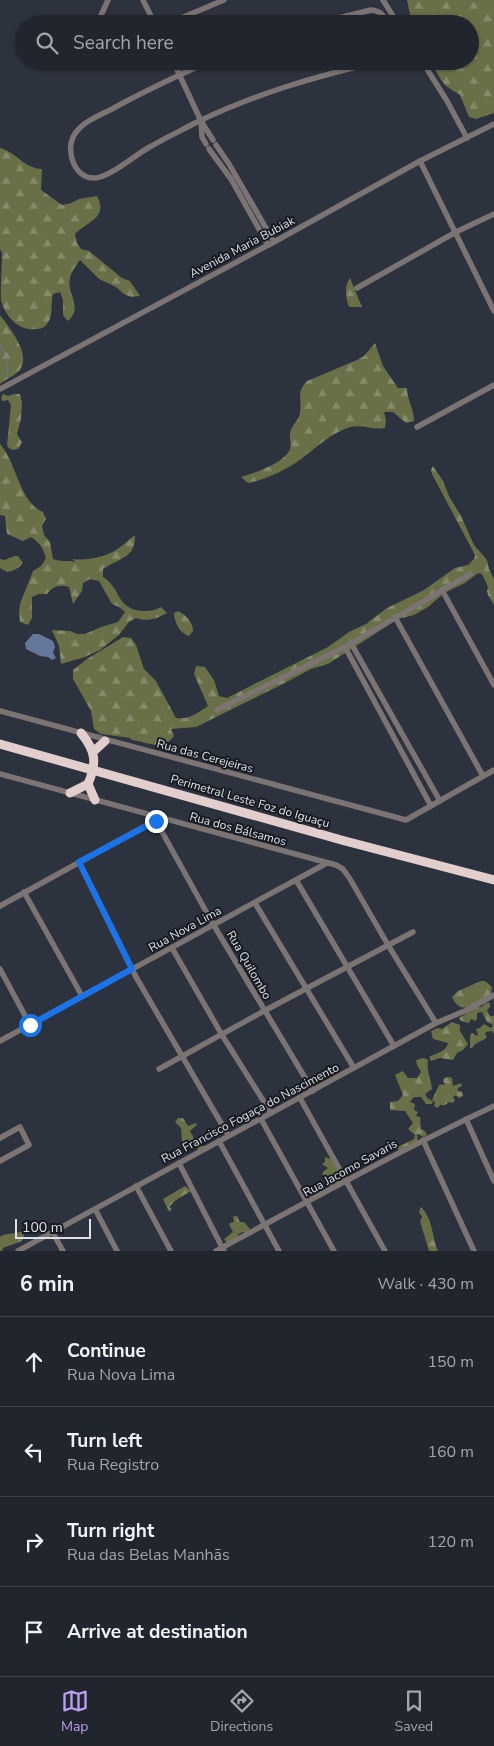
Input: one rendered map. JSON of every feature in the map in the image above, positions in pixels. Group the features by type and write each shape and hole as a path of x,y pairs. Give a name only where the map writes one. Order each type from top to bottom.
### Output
{"highway":[{"path":"70,793 88,784 94,770 93,752 81,733"},
{"path":"93,752 104,740"},
{"name":"Perimetral Leste Foz do Iguaçu","path":"0,744 335,838 494,880"},
{"path":"88,784 95,800"}],"street":[{"path":"101,15 108,0"},
{"path":"143,0 150,15"},
{"path":"188,15 224,0"},
{"path":"383,0 392,15"},
{"path":"351,15 371,10 383,15"},
{"path":"177,70 201,121 271,243"},
{"path":"190,70 103,113 78,129 72,137 70,154 76,168 82,175 91,179 100,178 148,148 201,121 278,90 344,70"},
{"path":"428,70 466,138"},
{"path":"201,121 202,137 271,243"},
{"name":"Avenida Maria Bubiak","path":"0,389 420,161 494,124"},
{"path":"209,149 216,145"},
{"path":"420,161 494,311"},
{"path":"357,288 456,232 494,214"},
{"path":"416,427 494,385"},
{"path":"217,710 345,647 470,574"},
{"path":"442,590 494,685"},
{"path":"395,617 483,776"},
{"path":"351,643 440,801"},
{"path":"345,647 432,806 494,770"},
{"name":"Rua das Cerejeiras","path":"0,711 406,820 432,806"},
{"name":"Rua dos Bálsamos","path":"0,774 158,819 336,865 343,869 436,1022"},
{"path":"0,906 158,819"},
{"name":"Rua Quilombo","path":"158,819 213,924 312,1091"},
{"path":"79,862 132,969 228,1136"},
{"name":"Rua Nova Lima","path":"0,1041 327,863"},
{"path":"296,880 394,1046"},
{"path":"24,892 82,996"},
{"path":"255,903 354,1068"},
{"path":"160,1069 264,1010 413,932"},
{"path":"172,948 222,1035 271,1113"},
{"path":"0,969 30,1025"},
{"name":"Rua Francisco Fogaça do Nascimento","path":"18,1251 436,1022 467,1010 494,995"},
{"path":"300,1098 347,1179 385,1251"},
{"name":"Rua Jacomo Savaris","path":"221,1250 347,1179 494,1106"},
{"path":"261,1119 334,1251"},
{"path":"466,1119 494,1181"},
{"path":"0,1138 20,1127 29,1145 0,1161"},
{"path":"423,1140 474,1251"},
{"path":"218,1141 278,1251"},
{"path":"178,1163 221,1250"},
{"path":"136,1186 171,1251"},
{"path":"96,1209 117,1251"},
{"path":"53,1233 63,1251"}],"green space":[{"path":"407,0 494,0 494,113 476,119 469,117 460,95 446,86 435,70 479,70 479,15 410,15"},
{"path":"0,148 30,166 42,169 41,190 62,205 79,199 97,196 100,203 98,215 75,234 77,243 81,249 89,251 122,278 130,281 140,296 131,297 99,279 80,260 70,278 69,284 75,310 73,316 68,321 63,315 63,300 60,292 53,294 49,321 44,327 38,329 24,328 9,317 1,300"},
{"path":"350,278 362,307 350,307 348,305 346,288"},
{"path":"0,315 22,350 23,365 19,371 0,384"},
{"path":"375,343 383,366 398,388 407,388 414,421 406,423 393,412 384,412 385,428 350,427 330,437 295,463 275,474 248,483 241,477 276,463 287,454 290,449 290,432 300,413 300,392 307,381 357,360 364,356"},
{"path":"3,394 8,396 20,394 22,403 21,419 17,434 22,442 16,450 12,450 7,445 11,405 8,400 3,401 1,399"},
{"path":"0,444 11,461 23,491 35,507 43,512 46,519 42,526 44,535 50,542 53,559 76,562 72,559 97,558 119,548 135,535 135,543 130,553 103,569 103,577 127,606 142,611 161,607 167,613 152,619 136,618 129,622 119,635 100,650 85,657 61,664 59,646 52,630 85,634 118,622 125,612 112,604 99,581 90,579 83,583 82,591 73,604 69,587 65,586 56,586 47,594 39,594 32,597 32,618 28,625 20,622 20,604 33,571 41,566 46,558 41,546 31,537 23,541 7,534 5,516 0,515"},
{"path":"433,466 443,481 474,545 487,560 494,579 494,605 488,595 488,587 482,574 478,573 465,583 444,593 428,607 414,615 398,619 328,664 311,669 196,727 171,729 174,736 165,744 155,745 130,738 101,734 94,729 91,711 73,679 73,670 123,637 131,638 136,645 144,669 156,681 176,718 185,718 208,706 194,674 196,666 205,667 214,680 219,696 227,698 328,647 349,632 370,622 367,623 387,608 424,590 455,568 468,565 475,555 432,474"},
{"path":"18,556 23,563 20,566 7,572 0,568 0,559 5,560"},
{"path":"178,611 192,625 193,631 189,636 183,633 176,624 174,613"},
{"path":"485,981 492,987 491,995 470,1007 460,1007 452,997 458,991"},
{"path":"486,1003 490,1003 490,1007 487,1010 490,1016 494,1016 494,1034 492,1031 486,1032 487,1037 484,1040 470,1048 470,1035 472,1033 477,1036 476,1029 484,1024 491,1028 493,1025 487,1022 482,1012 477,1013 477,1019 475,1021 471,1019 469,1023 461,1021 459,1018"},
{"path":"452,1022 460,1025 460,1031 468,1044 457,1053 453,1060 440,1058 431,1061 429,1057 443,1050 448,1043 433,1039 431,1031 438,1028 442,1029"},
{"path":"424,1058 428,1060 432,1089 425,1094 433,1102 432,1104 426,1104 421,1097 414,1097 410,1102 415,1104 414,1110 418,1112 416,1116 420,1117 421,1129 427,1135 424,1137 417,1134 418,1142 401,1152 396,1148 414,1139 415,1135 408,1129 413,1123 405,1111 390,1110 390,1102 398,1101 403,1095 395,1075 403,1071 408,1078 417,1078 421,1072 416,1060"},
{"path":"444,1078 452,1078 453,1086 461,1083 462,1086 458,1088 458,1091 462,1092 463,1096 459,1098 456,1095 453,1097 455,1100 453,1103 449,1102 445,1105 440,1105 438,1108 434,1106 435,1102 432,1100 439,1085 446,1084 443,1082"},
{"path":"178,1118 183,1118 188,1126 196,1123 197,1125 190,1131 198,1146 206,1146 200,1151 195,1146 182,1142 181,1128 175,1122"},
{"path":"325,1157 331,1159 341,1176 341,1181 331,1187 327,1185 322,1173 328,1168 322,1164 325,1162"},
{"path":"185,1186 191,1191 176,1200 169,1207 172,1209 169,1212 163,1199"},
{"path":"421,1207 428,1217 438,1251 429,1251 420,1221 422,1217 419,1212"},
{"path":"235,1216 250,1229 245,1233 238,1234 238,1236 227,1243 224,1239 233,1232 229,1224 234,1222 233,1217"},
{"path":"23,1232 24,1237 22,1241 0,1251 0,1237"}],"water":[{"path":"33,634 39,634 53,641 55,647 53,653 56,658 52,660 26,649 25,643"}],"waterway":[{"path":"0,344 8,366 6,380"}],"route":[{"path":"30,1025 132,969 79,862 156,821"}]}
